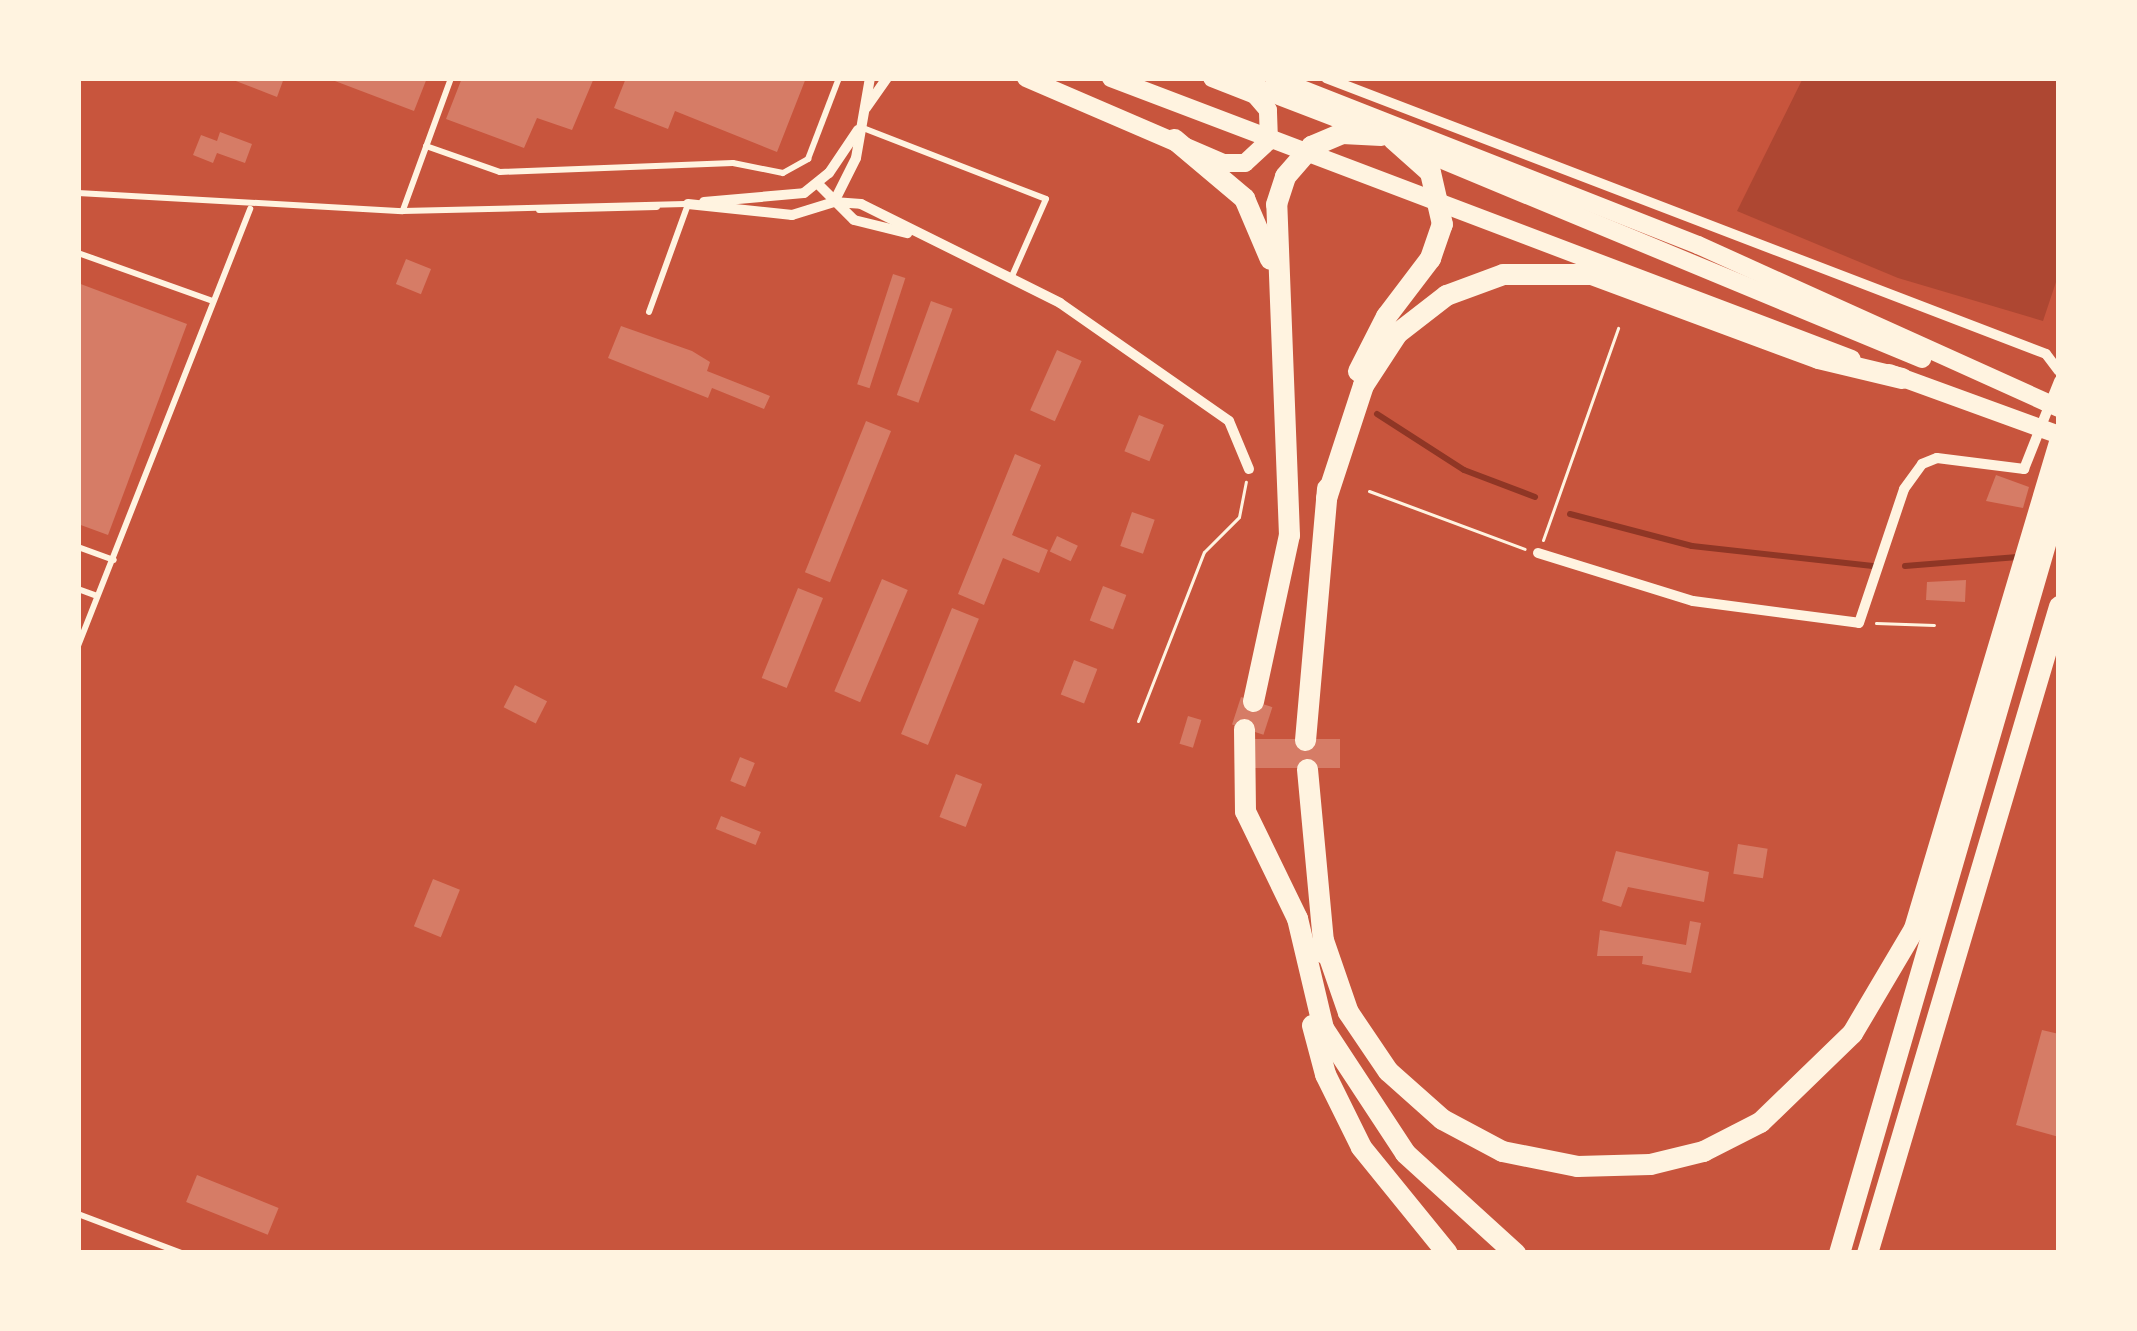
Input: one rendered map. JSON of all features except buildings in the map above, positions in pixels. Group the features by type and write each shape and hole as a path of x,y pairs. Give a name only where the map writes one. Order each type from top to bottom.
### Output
{"highway":[{"path":"1252,701 1289,535 1275,219 1285,176 1322,140 1387,137 1436,182 1439,237 1356,376 1326,498 1305,740"},
{"path":"1174,139 1227,179 1260,224 1282,318"},
{"path":"1326,498 1363,385 1397,333 1446,296 1503,274 1591,274 1817,358 1902,378"},
{"path":"1323,940 1348,1012 1388,1071 1442,1119 1502,1151 1549,1163 1638,1166 1703,1151 1760,1122 1852,1033 1914,928 2059,439"},
{"path":"1839,1253 2059,496"},
{"path":"1868,1253 2059,606"},
{"path":"1244,729 1245,811 1297,918 1322,1028 1365,1102 1438,1190 1516,1253"},
{"path":"1306,769 1337,1055"},
{"path":"1297,918 1317,1047 1336,1100 1389,1189 1447,1253"}],"main road":[{"path":"1026,78 1222,163 1245,163 1263,150 1271,120 1263,102 1212,78"},
{"path":"1111,78 2059,439"},
{"path":"1232,78 1387,137 1894,350 2050,404"},
{"path":"1274,78 1469,149 1981,378"}],"street":[{"path":"834,202 852,169 870,78"},
{"path":"864,110 887,78"},
{"path":"1326,78 2046,354 2059,371"},
{"path":"688,204 783,196 819,184 860,127"},
{"path":"819,184 834,202"},
{"path":"688,204 792,215 834,202 861,204 910,233 1011,278 1203,398 1229,421 1249,469"},
{"path":"1538,553 1693,601 1859,623 1904,489 1922,464 1937,458 2009,473 2024,469 2059,381"}],"lane":[{"path":"403,211 451,78"},
{"path":"426,146 500,172 734,164 783,173 808,159 839,78"},
{"path":"860,127 1046,199 1011,278"},
{"path":"78,193 250,207 403,211 688,204 649,313"},
{"path":"78,646 250,207"},
{"path":"78,253 214,301"},
{"path":"78,547 114,560"},
{"path":"78,589 98,596"},
{"path":"78,1214 181,1253"}],"path":[{"path":"1369,491 1538,553 1618,328"},
{"path":"1138,721 1204,552 1239,517 1249,469"},
{"path":"1859,623 1934,626"}],"shaded area":[{"path":"1803,78 2059,78 2059,273 2043,321 1898,278 1737,211"}],"waterway":[{"path":"1377,414 1464,470 1535,497"},
{"path":"1570,514 1692,546 1873,566"},
{"path":"1905,566 2018,557"}]}
